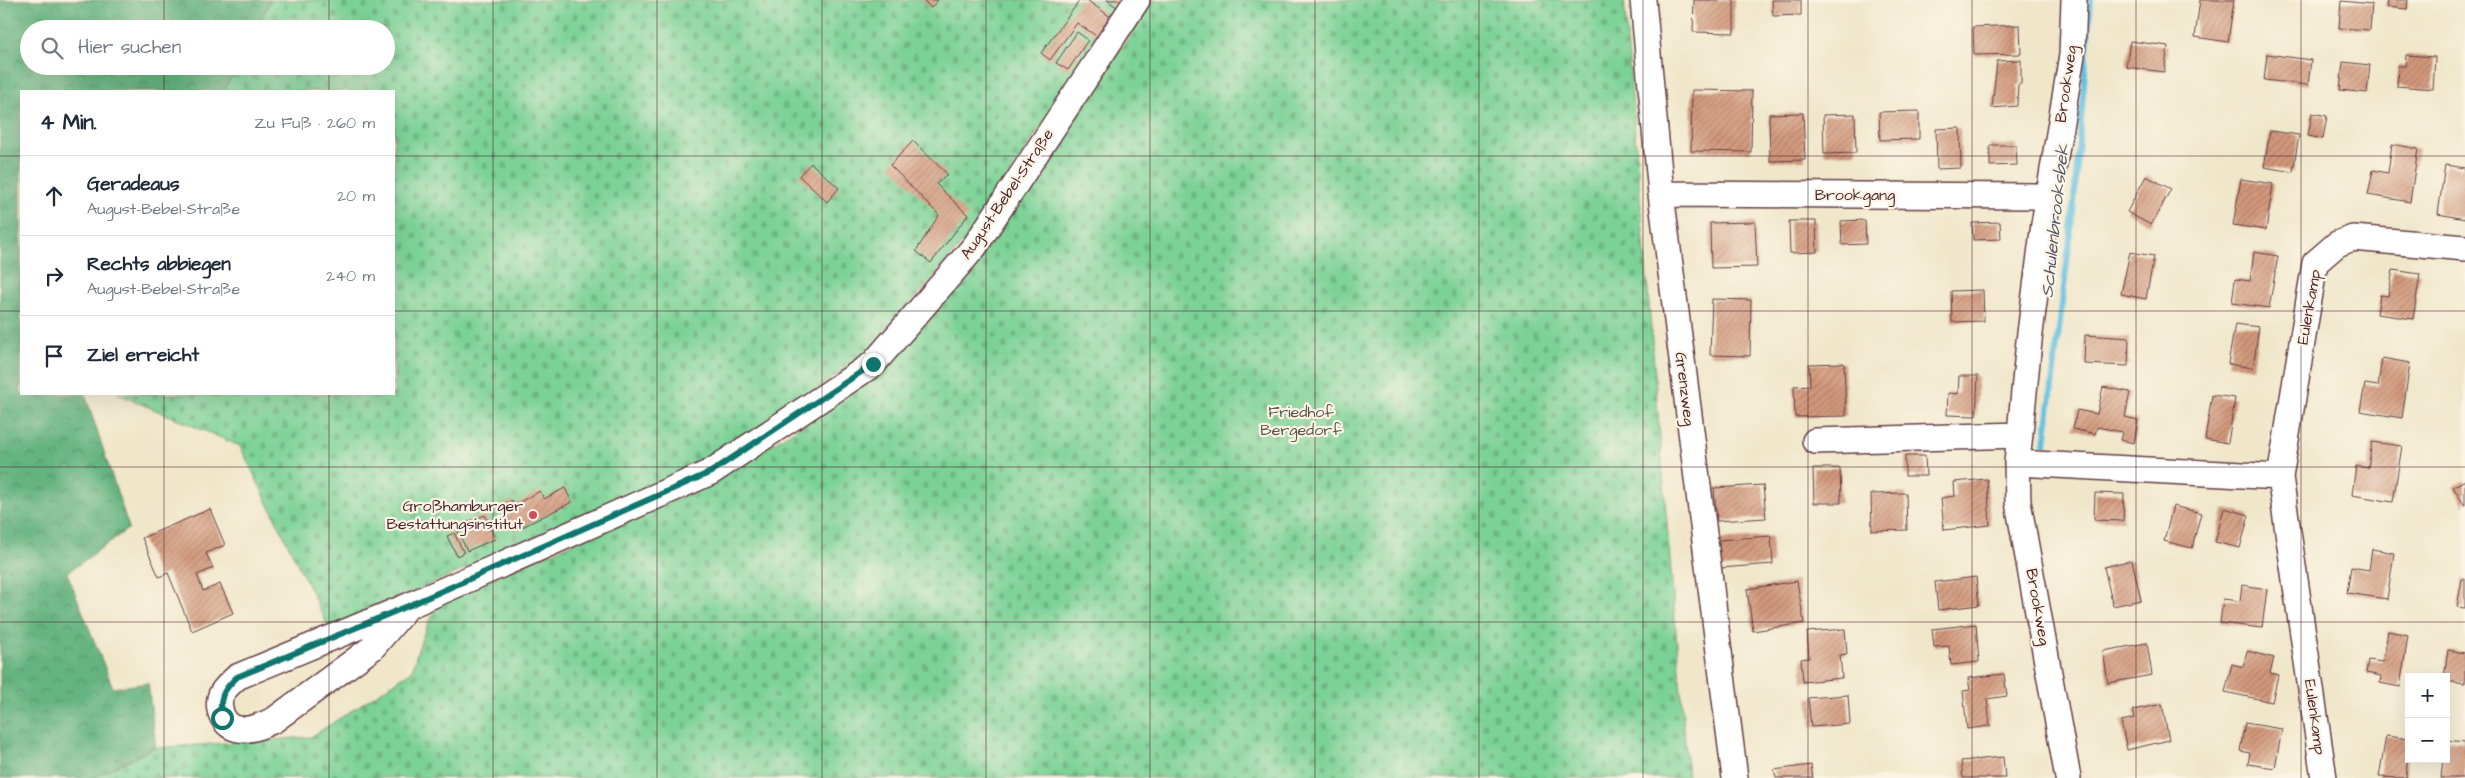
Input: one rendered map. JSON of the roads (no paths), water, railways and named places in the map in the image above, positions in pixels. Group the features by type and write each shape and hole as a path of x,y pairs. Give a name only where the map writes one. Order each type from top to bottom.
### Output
{"street":[{"name":"August-Bebel-Straße","path":"408,606 372,648 274,720 258,726 238,729 228,725 222,718 221,696 237,677 408,606 711,472 873,364 975,246 1137,0"},
{"name":"Grenzweg","path":"1644,0 1661,194 1735,778"},
{"name":"Brookweg","path":"2068,778 2018,502 2018,463 2029,341 2049,196 2072,55 2074,0"},
{"name":"Brookgang","path":"1661,194 2049,196"},
{"name":"Eulenkamp","path":"2324,778 2280,477 2315,264 2337,244 2353,238 2465,248"},
{"path":"1815,441 2020,435"},
{"path":"2018,463 2280,477"}],"waterway":[{"name":"Schulenbrooksbek","path":"2045,444 2073,213 2091,0"}],"place":[{"name":"Großhamburger Bestattungsinstitut","path":"533,515"}],"park label":[{"name":"Friedhof Bergedorf","path":"1301,421"}]}
